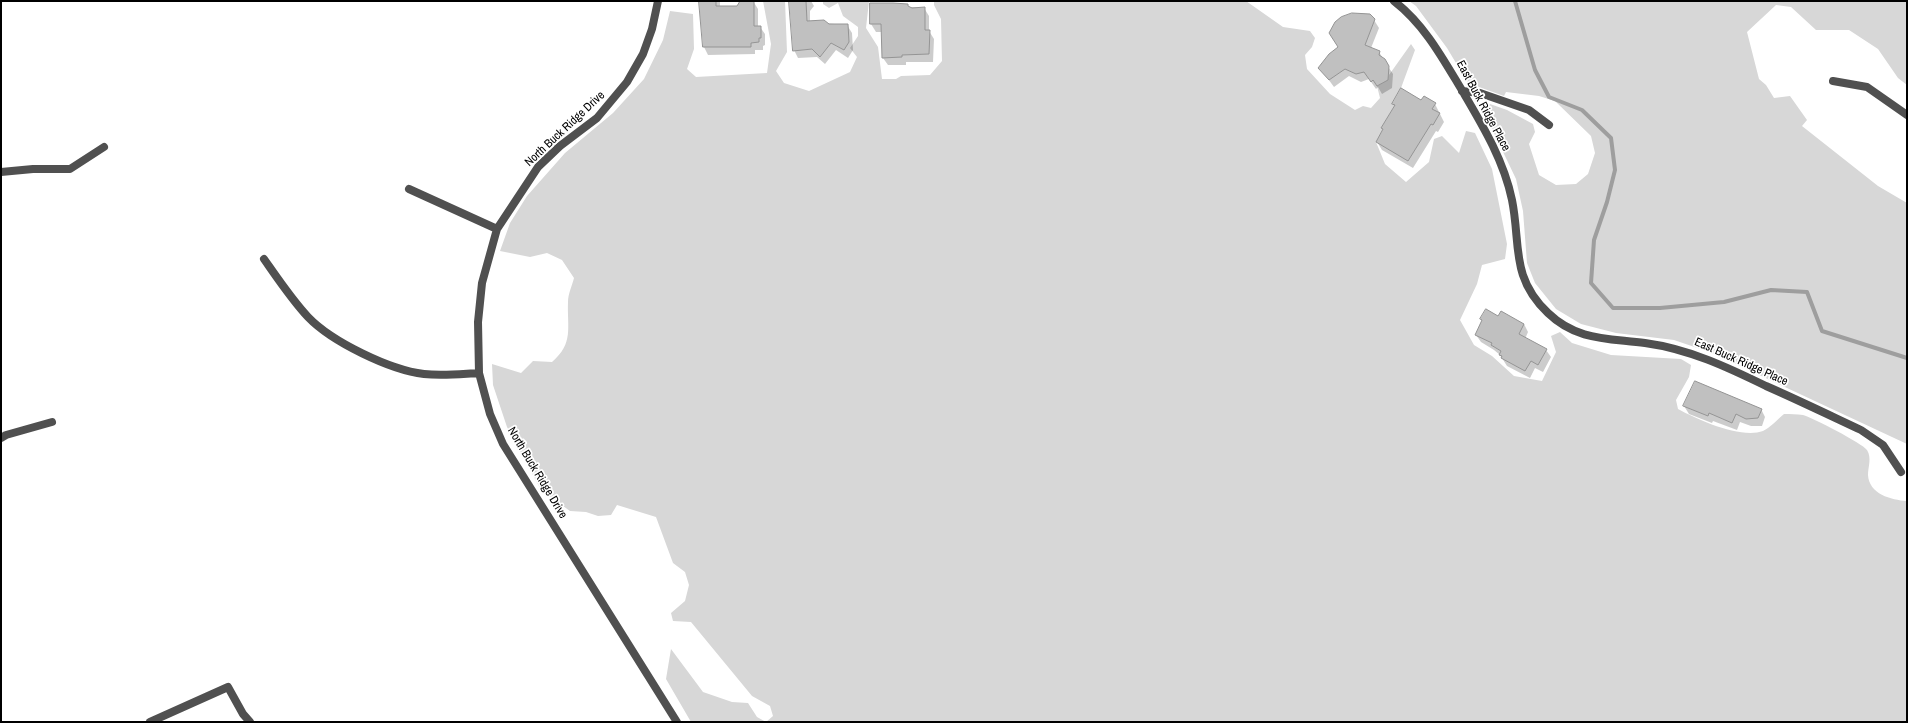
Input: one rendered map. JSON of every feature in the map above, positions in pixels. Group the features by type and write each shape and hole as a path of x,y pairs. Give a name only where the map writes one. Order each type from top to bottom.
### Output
{"street":[{"name":"North Buck Ridge Drive","path":"658,1 652,29 643,54 627,82 597,118 560,146 538,168 497,229 482,283 478,322 479,373 490,414 503,444 677,722"},
{"name":"East Buck Ridge Place","path":"1394,1 1410,14 1436,47 1487,133 1505,176 1512,201 1518,263 1532,295 1548,313 1563,325 1595,338 1645,343 1679,349 1715,361 1861,430 1883,445 1901,472"},
{"path":"1833,81 1867,88 1907,115"},
{"path":"1462,91 1480,94 1529,110 1549,125"},
{"path":"1,172 33,169 70,169 104,147"},
{"path":"409,189 497,229"},
{"path":"264,259 308,317 330,336 365,354 391,365 422,374 451,375 479,373"},
{"path":"1,438 6,435 52,422"},
{"path":"150,722 228,687 243,714 250,722"}],"shaded area":[{"path":"763,1 785,1 787,52 776,71 784,83 809,91 850,72 857,57 850,48 858,36 858,27 843,16 838,3 829,8 823,4 823,1 869,1 866,28 878,47 882,79 896,79 901,76 930,75 942,61 941,19 934,5 934,1 1246,1 1283,27 1310,31 1315,38 1312,47 1305,55 1307,69 1330,94 1355,110 1363,106 1371,108 1380,98 1377,86 1384,82 1411,44 1415,50 1401,88 1392,104 1395,105 1381,128 1383,129 1376,142 1385,164 1406,182 1429,162 1434,139 1442,136 1459,153 1466,131 1475,133 1492,169 1507,244 1505,259 1482,265 1477,284 1460,320 1474,345 1492,356 1514,376 1542,381 1556,352 1551,336 1560,332 1572,343 1611,355 1681,359 1691,365 1689,377 1676,400 1678,409 1720,427 1754,433 1766,430 1784,414 1803,415 1808,417 1837,431 1867,450 1869,456 1868,475 1869,482 1872,487 1882,495 1907,501 1907,722 766,722 773,716 770,706 752,696 691,622 673,621 671,613 685,601 689,585 685,572 673,563 656,517 617,505 611,515 598,516 586,512 570,511 541,490 507,427 493,385 492,364 521,373 533,361 552,362 564,348 568,335 568,299 574,278 562,260 547,253 530,257 500,251 510,223 527,196 565,153 613,113 644,79 663,40 670,11 693,14 694,49 687,69 696,77 767,73 771,44"},
{"path":"1409,1 1907,1 1907,85 1898,78 1878,49 1849,30 1816,30 1791,7 1776,5 1747,32 1759,79 1766,85 1774,98 1790,96 1807,120 1802,126 1878,186 1907,203 1907,444 1712,353 1674,340 1616,333 1581,324 1556,309 1535,283 1527,263 1523,211 1516,179 1482,108 1490,104 1507,110 1533,124 1535,132 1529,144 1539,175 1556,185 1576,184 1588,174 1595,153 1591,136 1555,101 1539,96 1506,92 1504,96 1468,83 1447,48 1416,6"},
{"path":"671,649 703,692 732,702 748,703 757,717 766,722 691,722 666,679"}],"building":[{"path":"699,1 716,1 716,6 737,6 740,1 754,1 754,26 761,26 761,38 759,38 759,42 751,43 751,47 703,47"},
{"path":"789,1 806,1 807,21 824,20 829,24 848,24 849,42 844,50 831,43 820,57 812,49 793,51"},
{"path":"870,3 908,4 908,6 912,8 925,7 925,30 930,30 929,54 902,55 902,57 882,58 881,24 870,24"},
{"path":"1352,13 1370,14 1375,19 1365,45 1380,51 1379,55 1385,59 1389,66 1388,80 1377,86 1373,80 1371,82 1364,72 1356,74 1345,69 1329,80 1318,68 1329,54 1338,47 1329,33 1335,22 1341,17"},
{"path":"1401,88 1421,100 1424,96 1436,103 1432,109 1440,113 1433,125 1431,124 1408,161 1376,142 1383,129 1381,128 1395,105 1392,104"},
{"path":"1486,309 1498,316 1501,311 1524,324 1519,334 1547,349 1538,365 1531,361 1525,371 1501,358 1502,356 1499,355 1501,351 1491,345 1492,343 1475,335 1482,320 1480,319"},
{"path":"1695,381 1762,409 1758,418 1746,419 1736,414 1732,423 1709,413 1708,416 1683,406"}],"waterway":[{"path":"1515,1 1535,70 1549,97 1582,110 1611,138 1615,170 1607,202 1594,240 1591,283 1613,308 1660,308 1724,302 1771,290 1807,292 1822,331 1907,358"}]}
